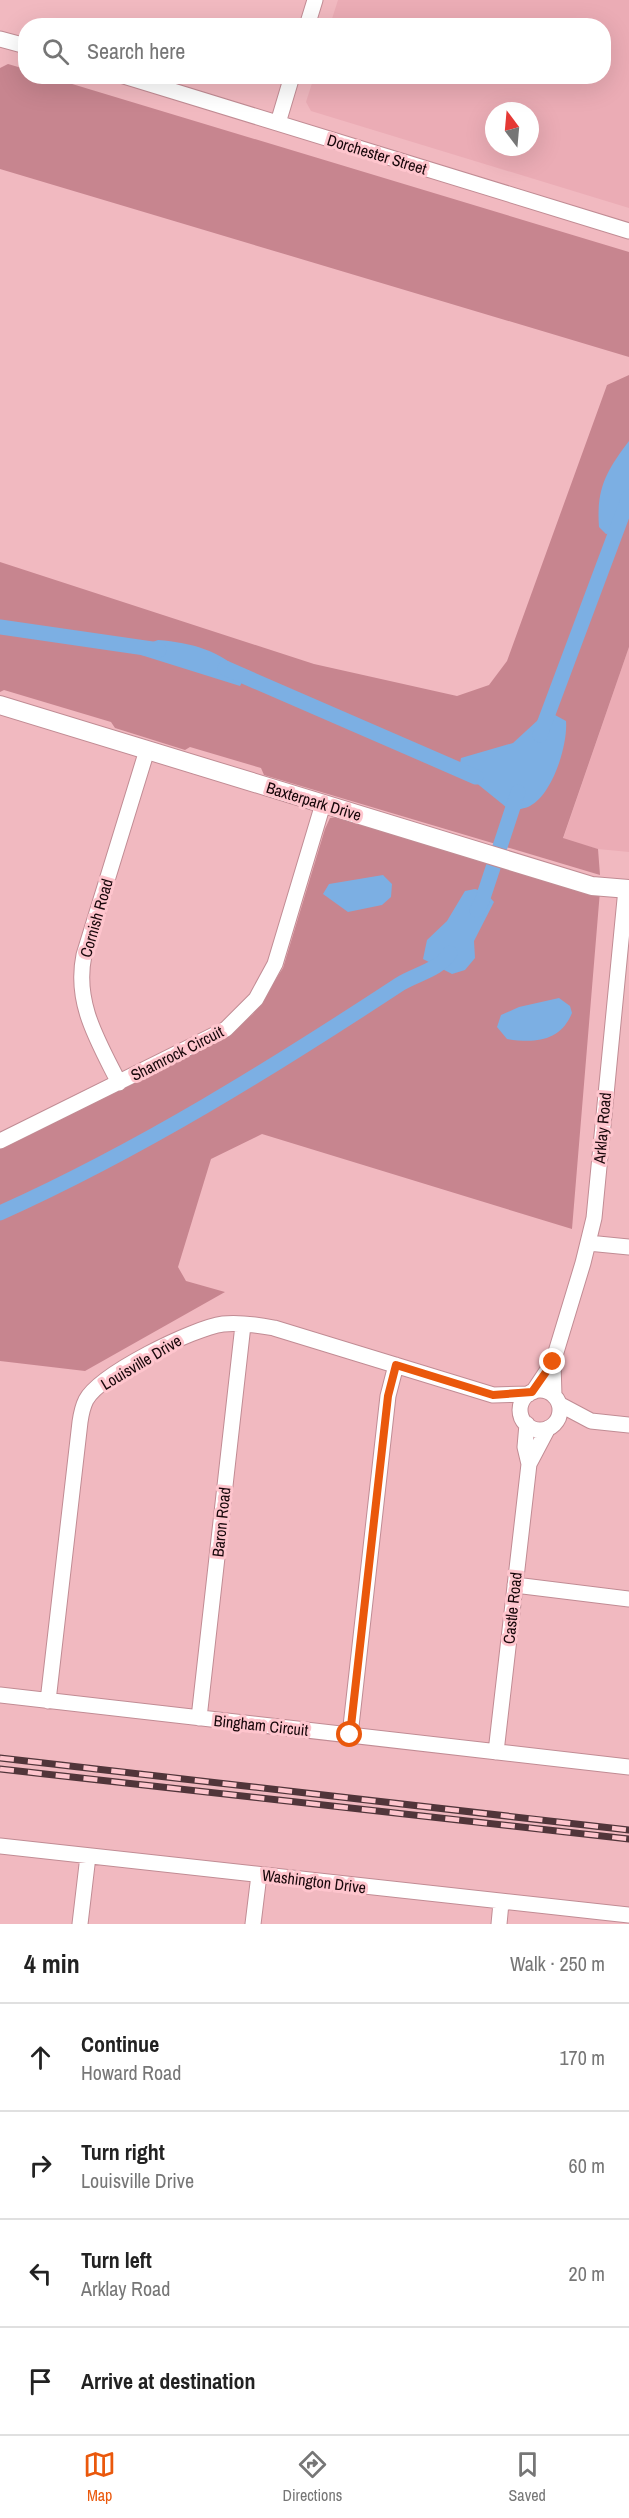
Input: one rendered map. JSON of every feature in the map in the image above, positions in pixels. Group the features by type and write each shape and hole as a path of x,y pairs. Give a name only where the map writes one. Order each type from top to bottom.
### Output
{"street":[{"path":"309,18 315,0"},
{"path":"0,39 18,44"},
{"name":"Dorchester Street","path":"150,84 629,231"},
{"path":"278,123 290,84"},
{"name":"Baxterpark Drive","path":"0,705 592,886 628,889"},
{"name":"Cornish Road","path":"119,1083 87,1018 82,996 81,975 84,955 147,750"},
{"name":"Shamrock Circuit","path":"0,1141 219,1033 238,1020 256,999 275,964 323,804"},
{"name":"Arklay Road","path":"531,1393 553,1362 594,1218 628,889"},
{"path":"588,1243 629,1247"},
{"name":"Louisville Drive","path":"48,1701 80,1422 86,1400 105,1381 175,1340 223,1324 274,1328 493,1395 531,1393"},
{"name":"Baron Road","path":"199,1718 243,1325"},
{"name":"Arklay Road","path":"553,1362 556,1400"},
{"path":"350,1735 388,1396 396,1365"},
{"path":"591,1421 542,1390 531,1393 521,1405 525,1421 539,1430 591,1421 629,1425"},
{"name":"Louisville Drive","path":"493,1395 525,1421"},
{"path":"550,1427 559,1414 556,1400"},
{"name":"Castle Road","path":"496,1752 529,1464 525,1447 525,1421"},
{"name":"Castle Road","path":"529,1464 550,1427"},
{"path":"515,1585 629,1599"},
{"name":"Bingham Circuit","path":"0,1695 629,1767"},
{"name":"Washington Drive","path":"0,1846 629,1916"},
{"path":"80,1924 88,1856"},
{"path":"253,1924 259,1875"},
{"path":"499,1924 501,1903"}],"shaded area":[{"path":"338,0 629,0 629,208 311,111 306,102 312,84 611,84 611,18 332,18"},
{"path":"8,64 18,67 18,84 72,84 629,252 629,357 0,169 0,68"},
{"path":"629,375 629,647 563,838 598,849 600,875 264,775 261,768 190,747 185,750 115,728 111,722 4,690 0,692 0,562 314,664 457,696 489,685 507,661 607,385"},
{"path":"629,647 629,852 598,849 563,839"},
{"path":"342,816 600,891 572,1229 262,1134 211,1159 178,1267 186,1281 225,1292 85,1371 0,1361 0,1147 223,1038 253,1014 283,968 325,829 330,818"}],"water":[{"path":"629,441 629,505 618,532 606,534 599,527 601,490 609,471"},
{"path":"158,640 205,649 226,660 245,676 240,686 141,655 140,647"},
{"path":"555,715 566,721 562,755 546,791 530,806 511,811 459,769 461,758 513,743 538,720"},
{"path":"383,875 392,884 391,897 382,905 348,912 323,894 329,884"},
{"path":"475,889 485,892 494,902 474,941 475,958 465,970 452,974 423,959 427,940 447,921 465,891"},
{"path":"559,998 570,1006 572,1013 567,1023 554,1035 527,1041 507,1039 497,1027 501,1015 519,1007"}],"waterway":[{"path":"540,735 629,497"},
{"path":"0,627 159,650"},
{"path":"225,668 476,777"},
{"path":"477,910 518,792"},
{"path":"0,1213 52,1189 154,1135 254,1077 400,984 434,968 450,953"}],"railway":[{"path":"0,1758 629,1830"},
{"path":"0,1769 629,1839"}],"route":[{"path":"350,1735 388,1396 396,1365 493,1395 529,1394 553,1362"}]}
